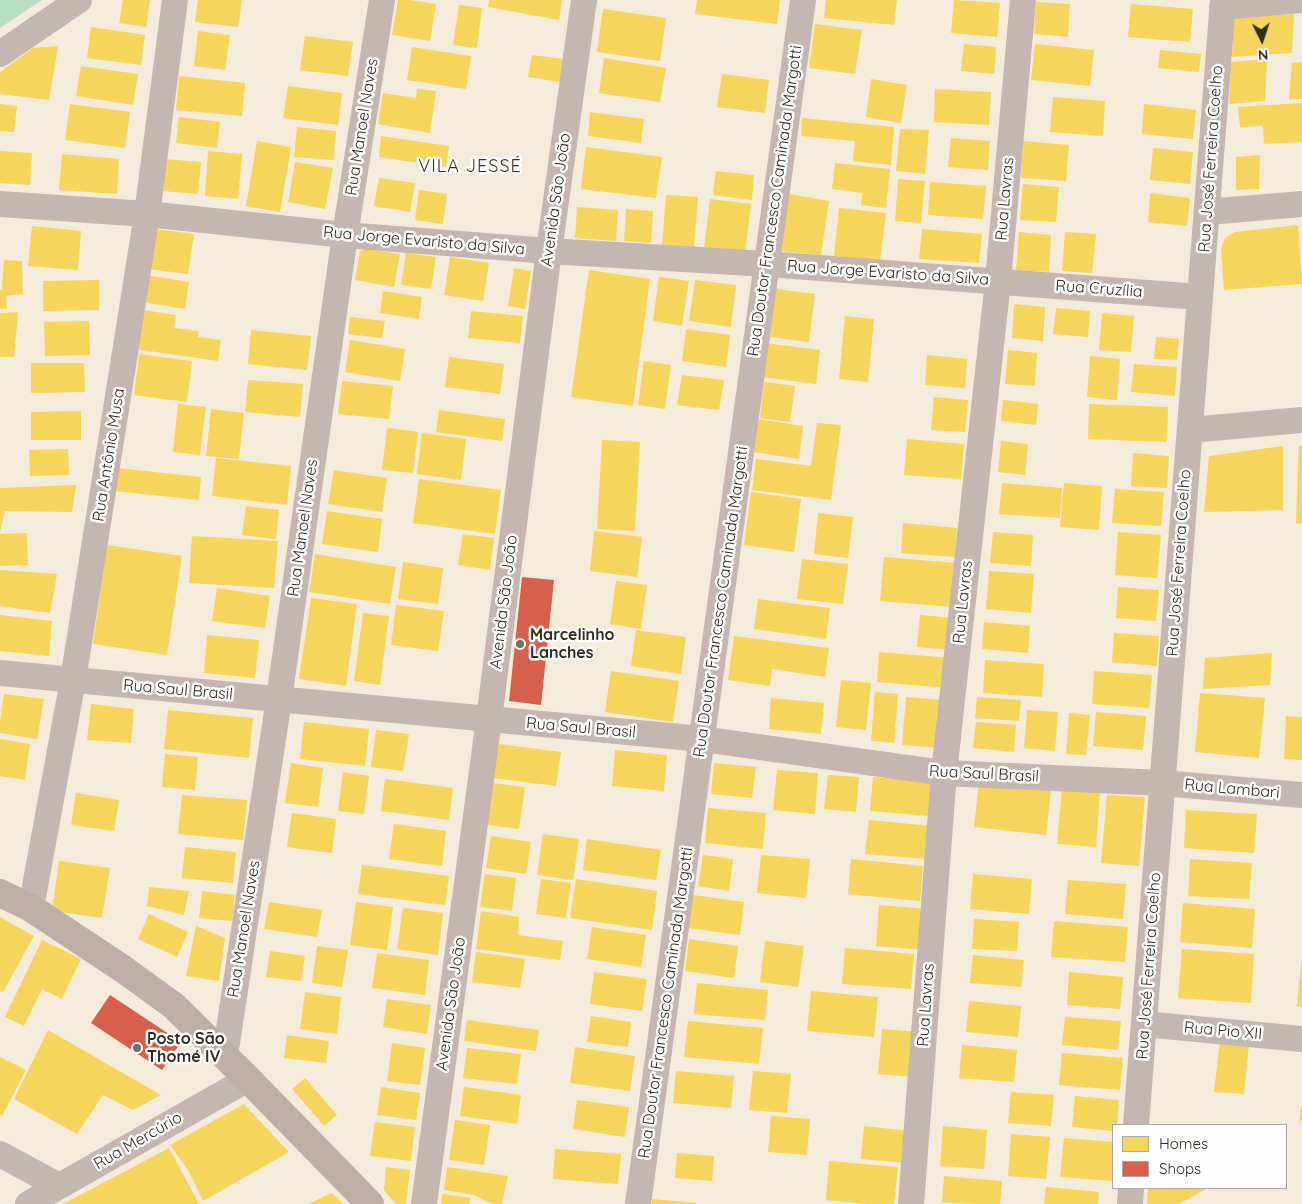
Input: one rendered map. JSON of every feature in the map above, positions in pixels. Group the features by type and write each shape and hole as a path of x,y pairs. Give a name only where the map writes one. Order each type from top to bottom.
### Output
{"main road":[{"path":"0,893 31,908 123,969 174,1006 370,1204"}],"street":[{"path":"0,54 79,0"},
{"name":"Rua Antônio Musa","path":"31,908 73,680 148,214 175,0"},
{"name":"Rua Manoel Naves","path":"225,1056 279,699 344,235 382,0"},
{"name":"Avenida São João","path":"424,1204 549,251 584,0"},
{"name":"Rua Doutor Francesco Caminada Margotti","path":"638,1204 803,0"},
{"name":"Rua Lavras","path":"911,1204 944,773 998,281 1023,0"},
{"path":"1223,4 1302,0"},
{"name":"Rua José Ferreira Coelho","path":"1136,1124 1223,4"},
{"name":"Rua Jorge Evaristo da Silva","path":"0,204 148,214 344,235 549,251 767,264 998,281"},
{"path":"1207,212 1302,204"},
{"name":"Rua Cruzília","path":"998,281 1200,297"},
{"path":"1190,430 1302,420"},
{"name":"Rua Saul Brasil","path":"0,673 702,739 944,773 1162,783"},
{"name":"Rua Lambari","path":"1162,783 1302,795"},
{"name":"Rua Pio XII","path":"1144,1024 1302,1039"},
{"name":"Rua Mercúrio","path":"28,1204 248,1079"},
{"path":"0,1154 59,1186"},
{"path":"1130,1204 1131,1189"}],"green space":[{"path":"0,0 42,0 0,28"}],"building: Homes":[{"path":"123,0 150,0 146,27 119,23"},
{"path":"198,0 242,0 238,27 195,22"},
{"path":"398,0 436,4 430,41 392,35"},
{"path":"489,0 562,0 559,20 488,7"},
{"path":"697,0 780,0 777,24 695,14"},
{"path":"826,0 897,0 894,25 824,18"},
{"path":"954,0 1000,3 997,37 951,33"},
{"path":"1036,2 1070,4 1068,37 1034,34"},
{"path":"1131,4 1193,9 1190,42 1128,37"},
{"path":"459,5 482,8 477,48 453,45"},
{"path":"603,9 666,18 660,61 597,52"},
{"path":"1294,14 1292,53 1232,57 1234,18"},
{"path":"815,24 862,30 855,74 809,68"},
{"path":"91,27 145,35 141,65 87,58"},
{"path":"198,31 230,35 225,70 194,66"},
{"path":"305,36 353,42 348,76 300,70"},
{"path":"964,44 996,47 994,74 961,71"},
{"path":"1035,44 1094,50 1090,86 1031,80"},
{"path":"58,46 49,100 0,94 0,72 33,48"},
{"path":"412,47 471,56 466,89 407,80"},
{"path":"1160,50 1201,54 1199,72 1158,68"},
{"path":"532,55 563,59 560,82 528,77"},
{"path":"604,58 666,68 660,102 599,93"},
{"path":"1267,59 1265,101 1229,104 1231,62"},
{"path":"1302,62 1302,99 1289,100 1292,63"},
{"path":"81,66 138,74 133,105 76,96"},
{"path":"722,74 769,80 765,113 717,107"},
{"path":"179,76 245,83 242,116 176,110"},
{"path":"871,79 907,85 901,123 866,117"},
{"path":"288,86 342,93 338,125 283,118"},
{"path":"417,89 436,91 430,133 378,124 383,93 416,98"},
{"path":"935,89 991,92 989,125 934,122"},
{"path":"1053,97 1105,101 1103,136 1050,132"},
{"path":"1302,103 1302,142 1264,144 1263,126 1240,127 1238,107"},
{"path":"0,104 17,106 14,132 0,131"},
{"path":"70,104 130,112 125,148 65,140"},
{"path":"1144,104 1196,110 1193,139 1142,134"},
{"path":"590,112 644,119 641,143 588,136"},
{"path":"179,117 220,122 217,148 176,143"},
{"path":"802,118 894,127 891,165 853,161 855,141 801,136"},
{"path":"297,127 336,131 334,160 294,157"},
{"path":"900,129 929,130 925,174 896,171"},
{"path":"381,136 449,146 446,167 379,157"},
{"path":"951,138 990,141 988,170 948,167"},
{"path":"257,141 291,147 280,212 246,206"},
{"path":"1023,141 1069,145 1066,181 1021,178"},
{"path":"586,147 662,157 656,198 581,189"},
{"path":"1153,148 1193,152 1190,184 1150,180"},
{"path":"0,151 32,153 30,185 0,183"},
{"path":"208,151 242,154 238,199 205,196"},
{"path":"62,154 119,159 117,194 59,190"},
{"path":"1260,155 1259,189 1236,190 1236,157"},
{"path":"165,159 201,162 198,194 162,191"},
{"path":"295,162 333,168 325,209 288,202"},
{"path":"835,163 890,169 886,208 861,205 862,193 832,189"},
{"path":"716,171 754,175 752,200 713,195"},
{"path":"379,178 415,183 410,212 374,206"},
{"path":"898,179 925,181 921,223 895,221"},
{"path":"930,182 986,186 983,219 928,215"},
{"path":"1023,184 1059,187 1056,222 1020,220"},
{"path":"419,190 447,194 443,224 415,220"},
{"path":"1150,193 1190,198 1187,226 1148,222"},
{"path":"789,194 829,201 821,255 780,251"},
{"path":"666,195 698,197 694,248 662,246"},
{"path":"710,199 751,204 745,254 704,249"},
{"path":"577,207 618,210 616,241 575,238"},
{"path":"839,208 886,213 880,261 834,256"},
{"path":"626,209 653,211 651,243 624,241"},
{"path":"1298,225 1302,284 1224,290 1221,248 1225,238 1235,232"},
{"path":"32,226 81,231 78,270 28,266"},
{"path":"155,229 194,234 188,274 149,269"},
{"path":"922,229 982,234 979,263 919,259"},
{"path":"1019,232 1051,235 1049,272 1016,270"},
{"path":"1065,232 1096,234 1092,273 1062,271"},
{"path":"365,249 400,254 394,287 355,280 360,252"},
{"path":"406,253 436,257 431,289 401,285"},
{"path":"450,257 489,263 483,301 444,295"},
{"path":"4,260 22,261 23,294 6,296 7,309 0,309 0,290 2,290"},
{"path":"514,268 531,271 525,309 508,306"},
{"path":"589,270 650,279 633,406 571,397"},
{"path":"146,275 189,282 185,309 142,302"},
{"path":"659,277 689,281 682,326 653,321"},
{"path":"99,280 99,310 43,311 43,281"},
{"path":"695,280 736,285 731,327 689,321"},
{"path":"776,289 815,294 809,342 770,337"},
{"path":"383,291 422,297 419,319 380,313"},
{"path":"1014,304 1045,307 1043,341 1012,338"},
{"path":"1056,308 1090,311 1088,337 1053,334"},
{"path":"142,310 176,315 174,328 199,331 198,337 221,340 218,361 136,349"},
{"path":"471,311 523,316 520,343 468,338"},
{"path":"18,312 14,357 0,357 0,313"},
{"path":"1102,313 1134,316 1131,352 1099,350"},
{"path":"845,316 874,319 868,382 839,379"},
{"path":"350,317 385,321 382,338 348,334"},
{"path":"89,321 90,355 45,356 44,322"},
{"path":"686,329 730,335 726,367 682,361"},
{"path":"251,330 311,336 307,370 248,364"},
{"path":"1156,337 1179,339 1177,360 1154,359"},
{"path":"350,340 405,349 400,381 345,372"},
{"path":"765,343 820,350 816,384 761,377"},
{"path":"1008,350 1037,353 1035,386 1005,384"},
{"path":"139,354 192,361 187,402 134,395"},
{"path":"927,355 967,359 965,388 925,385"},
{"path":"1090,356 1120,359 1117,400 1087,397"},
{"path":"449,357 504,364 500,394 445,387"},
{"path":"644,361 671,365 665,409 638,405"},
{"path":"31,363 84,363 85,392 31,393"},
{"path":"1134,364 1177,367 1175,396 1131,392"},
{"path":"682,375 724,380 719,410 677,405"},
{"path":"248,380 303,384 300,417 245,412"},
{"path":"342,381 393,386 389,419 338,414"},
{"path":"764,382 795,386 790,422 760,418"},
{"path":"934,397 968,400 965,432 931,430"},
{"path":"1003,400 1038,404 1036,425 1001,421"},
{"path":"178,404 206,407 200,455 173,452"},
{"path":"1089,404 1168,407 1167,442 1088,439"},
{"path":"211,409 244,413 239,459 206,456"},
{"path":"439,410 505,419 502,441 436,432"},
{"path":"81,411 81,440 31,440 31,412"},
{"path":"758,419 803,426 799,459 754,452"},
{"path":"817,423 841,425 831,500 752,490 756,459 811,466"},
{"path":"387,428 418,432 413,473 382,470"},
{"path":"422,433 466,439 461,480 417,474"},
{"path":"907,439 964,444 961,479 904,475"},
{"path":"602,440 640,442 635,531 597,529"},
{"path":"1001,441 1028,444 1025,475 998,472"},
{"path":"1283,446 1283,510 1204,512 1209,456"},
{"path":"1299,446 1302,446 1302,524 1296,523"},
{"path":"68,449 69,475 30,476 29,450"},
{"path":"1133,453 1169,456 1167,488 1131,486"},
{"path":"216,458 291,466 287,505 212,496"},
{"path":"117,468 201,477 199,500 114,491"},
{"path":"334,470 387,478 382,512 328,504"},
{"path":"419,479 501,490 495,534 413,523"},
{"path":"1002,483 1062,488 1060,518 999,514"},
{"path":"1064,483 1102,486 1099,530 1060,527"},
{"path":"76,485 72,512 5,511 0,532 0,488"},
{"path":"1115,489 1164,492 1161,526 1112,523"},
{"path":"751,492 801,499 794,552 744,545"},
{"path":"246,506 279,510 276,539 242,535"},
{"path":"327,511 382,519 378,552 322,544"},
{"path":"818,513 853,517 848,558 814,554"},
{"path":"903,523 957,528 955,557 901,553"},
{"path":"594,531 642,537 637,577 590,571"},
{"path":"993,532 1033,535 1031,566 990,563"},
{"path":"1118,532 1161,535 1157,578 1115,575"},
{"path":"27,533 28,565 0,566 0,534"},
{"path":"463,534 494,538 490,570 458,565"},
{"path":"192,536 278,541 274,588 189,583"},
{"path":"107,545 182,556 167,655 93,644"},
{"path":"315,554 396,567 390,604 309,592"},
{"path":"884,557 956,563 952,607 880,601"},
{"path":"802,559 848,564 843,604 797,599"},
{"path":"403,562 443,568 438,604 398,599"},
{"path":"0,570 57,574 50,613 0,606"},
{"path":"989,571 1034,574 1031,613 986,609"},
{"path":"616,581 647,585 641,629 610,624"},
{"path":"1118,587 1159,590 1156,621 1116,618"},
{"path":"217,588 270,596 265,628 212,621"},
{"path":"311,598 357,604 346,686 299,679"},
{"path":"758,599 830,608 826,639 754,629"},
{"path":"396,605 444,611 438,651 391,645"},
{"path":"363,613 389,616 380,685 354,681"},
{"path":"0,615 52,621 49,656 0,651"},
{"path":"920,615 954,618 951,650 917,647"},
{"path":"984,622 1030,626 1028,653 982,649"},
{"path":"636,630 686,637 681,674 631,666"},
{"path":"1114,633 1159,636 1157,666 1112,662"},
{"path":"207,635 259,640 255,678 204,673"},
{"path":"734,636 829,648 825,677 772,669 770,686 728,680"},
{"path":"879,652 951,658 948,688 877,682"},
{"path":"1272,653 1270,685 1203,689 1205,658"},
{"path":"985,660 1044,664 1042,697 983,693"},
{"path":"611,671 679,681 673,722 605,712"},
{"path":"1094,671 1152,675 1149,708 1092,704"},
{"path":"841,680 871,683 866,730 836,727"},
{"path":"875,692 898,694 894,743 871,741"},
{"path":"1200,693 1265,698 1259,758 1195,752"},
{"path":"4,694 44,699 37,739 0,733"},
{"path":"906,697 944,700 940,748 902,745"},
{"path":"977,697 1021,700 1019,721 975,718"},
{"path":"771,698 824,703 821,734 769,729"},
{"path":"91,704 134,709 131,743 87,740"},
{"path":"168,710 253,718 249,758 164,749"},
{"path":"1027,710 1058,712 1055,751 1024,748"},
{"path":"1096,712 1146,716 1143,750 1093,746"},
{"path":"1069,713 1090,715 1086,755 1066,754"},
{"path":"1286,716 1302,717 1302,760 1284,759"},
{"path":"304,722 369,729 365,766 300,759"},
{"path":"976,722 1016,725 1014,752 973,748"},
{"path":"376,730 409,734 403,771 371,767"},
{"path":"0,739 30,744 25,780 0,776"},
{"path":"498,744 561,752 556,786 493,778"},
{"path":"615,750 667,755 664,791 612,786"},
{"path":"165,754 198,757 195,790 162,787"},
{"path":"291,763 323,768 318,807 285,803"},
{"path":"714,763 756,767 752,798 711,794"},
{"path":"777,770 818,773 815,814 773,810"},
{"path":"343,772 369,776 364,814 338,811"},
{"path":"828,775 859,777 856,812 824,809"},
{"path":"873,777 932,782 929,816 870,811"},
{"path":"385,779 453,788 449,820 381,811"},
{"path":"493,783 525,787 519,829 487,825"},
{"path":"979,783 1051,790 1046,835 974,827"},
{"path":"1062,788 1100,791 1096,847 1057,844"},
{"path":"76,793 119,800 114,831 71,825"},
{"path":"182,795 247,800 243,840 178,834"},
{"path":"1107,795 1145,797 1139,866 1101,863"},
{"path":"708,808 766,813 763,849 705,843"},
{"path":"1186,810 1257,814 1254,853 1184,848"},
{"path":"292,813 336,819 332,853 287,847"},
{"path":"869,820 931,826 928,859 865,854"},
{"path":"394,824 446,831 442,866 389,859"},
{"path":"543,834 579,839 573,880 537,875"},
{"path":"491,836 531,842 526,874 486,868"},
{"path":"587,839 661,850 656,880 583,870"},
{"path":"185,847 236,852 233,883 182,878"},
{"path":"703,855 733,859 729,891 698,886"},
{"path":"761,855 810,859 806,898 757,893"},
{"path":"851,859 923,866 920,901 848,894"},
{"path":"1190,859 1252,863 1249,899 1188,896"},
{"path":"59,861 110,868 102,918 52,911"},
{"path":"362,865 449,876 445,905 358,894"},
{"path":"485,874 516,878 512,911 480,907"},
{"path":"973,874 1032,879 1029,914 970,909"},
{"path":"541,879 571,883 566,918 536,914"},
{"path":"576,879 657,891 652,930 570,918"},
{"path":"1068,880 1126,884 1123,919 1065,914"},
{"path":"149,887 189,891 184,915 147,906"},
{"path":"202,891 235,895 232,921 199,918"},
{"path":"693,895 744,902 740,935 688,928"},
{"path":"269,902 322,910 317,937 264,929"},
{"path":"356,902 393,907 387,950 350,945"},
{"path":"1183,903 1255,909 1252,948 1180,942"},
{"path":"879,905 928,909 924,950 876,946"},
{"path":"403,908 443,913 438,955 397,949"},
{"path":"481,911 519,917 518,935 563,941 560,960 476,949"},
{"path":"149,914 188,932 177,957 138,939"},
{"path":"0,917 34,936 3,992 0,991"},
{"path":"974,919 1019,922 1017,951 972,949"},
{"path":"1054,921 1128,927 1125,962 1051,957"},
{"path":"196,926 225,938 219,981 186,976"},
{"path":"592,927 646,935 641,967 587,959"},
{"path":"689,939 738,946 734,978 685,971"},
{"path":"42,940 81,959 62,999 42,989 24,1026 5,1017"},
{"path":"765,941 804,946 798,987 760,982"},
{"path":"317,946 348,950 342,987 312,983"},
{"path":"845,948 914,954 911,989 842,984"},
{"path":"1182,949 1254,954 1251,1003 1178,998"},
{"path":"270,951 305,956 301,981 266,977"},
{"path":"476,952 525,959 520,988 472,982"},
{"path":"377,953 429,960 425,995 372,988"},
{"path":"973,955 1024,960 1021,987 970,983"},
{"path":"1302,963 1302,1007 1297,1006"},
{"path":"594,972 647,979 642,1011 590,1004"},
{"path":"1069,972 1123,977 1120,1009 1067,1005"},
{"path":"697,983 768,990 765,1020 694,1014"},
{"path":"811,991 878,997 874,1037 807,1031"},
{"path":"305,992 341,997 337,1034 300,1029"},
{"path":"387,999 431,1005 427,1034 383,1027"},
{"path":"969,1001 1021,1006 1018,1037 966,1032"},
{"path":"591,1016 631,1022 628,1047 587,1042"},
{"path":"1065,1017 1121,1021 1118,1050 1062,1045"},
{"path":"467,1020 539,1030 536,1051 464,1041"},
{"path":"688,1021 763,1028 759,1064 684,1057"},
{"path":"882,1029 918,1032 914,1077 878,1074"},
{"path":"48,1030 161,1095 133,1110 103,1095 77,1134 14,1099"},
{"path":"287,1035 329,1041 326,1063 284,1058"},
{"path":"1220,1041 1249,1044 1244,1094 1214,1092"},
{"path":"392,1043 425,1048 420,1085 387,1081"},
{"path":"962,1045 1017,1050 1014,1082 959,1078"},
{"path":"575,1047 635,1056 630,1091 570,1083"},
{"path":"467,1048 521,1054 517,1084 463,1078"},
{"path":"1062,1053 1123,1058 1120,1090 1059,1085"},
{"path":"0,1057 26,1070 2,1116 0,1115"},
{"path":"676,1071 734,1076 731,1108 673,1103"},
{"path":"753,1071 791,1074 787,1113 749,1110"},
{"path":"305,1078 337,1115 324,1126 292,1089"},
{"path":"381,1087 420,1093 416,1120 377,1115"},
{"path":"464,1087 521,1095 517,1124 460,1116"},
{"path":"1011,1092 1054,1095 1051,1126 1008,1123"},
{"path":"1075,1096 1119,1100 1117,1124 1112,1124 1112,1131 1072,1127"},
{"path":"577,1100 629,1107 625,1137 573,1129"},
{"path":"244,1104 289,1152 203,1201 188,1170 170,1145"},
{"path":"1302,1106 1302,1122 1299,1121"},
{"path":"771,1116 810,1119 807,1155 768,1152"},
{"path":"455,1120 490,1125 484,1165 449,1160"},
{"path":"375,1122 415,1127 411,1161 370,1156"},
{"path":"864,1126 909,1131 906,1163 861,1159"},
{"path":"943,1126 987,1130 984,1169 940,1166"},
{"path":"1011,1134 1050,1137 1046,1179 1008,1176"},
{"path":"1064,1138 1112,1142 1112,1181 1060,1177"},
{"path":"169,1148 199,1204 63,1204"},
{"path":"555,1149 621,1154 618,1184 553,1179"},
{"path":"677,1153 714,1156 712,1181 675,1178"},
{"path":"829,1161 898,1167 894,1204 867,1204 826,1200"},
{"path":"386,1167 410,1170 406,1204 396,1204 384,1190"},
{"path":"447,1167 508,1176 502,1204 493,1204 474,1195 444,1190"},
{"path":"944,1176 1002,1181 1000,1204 942,1202"},
{"path":"1046,1187 1099,1192 1098,1204 1044,1204"},
{"path":"1148,1189 1206,1189 1179,1204 1147,1204"},
{"path":"332,1193 343,1204 308,1204"},
{"path":"442,1194 471,1198 469,1204 441,1204"},
{"path":"652,1199 696,1203 696,1204 652,1204"}],"building: Shops":[{"path":"522,577 554,580 541,705 509,701"},
{"path":"110,995 181,1042 162,1070 91,1023"}],"place":[{"name":"Marcelinho Lanches","path":"520,644"},
{"name":"Posto São Thomé IV","path":"137,1048"}],"district":[{"name":"VILA JESSÉ","path":"470,167"}]}
